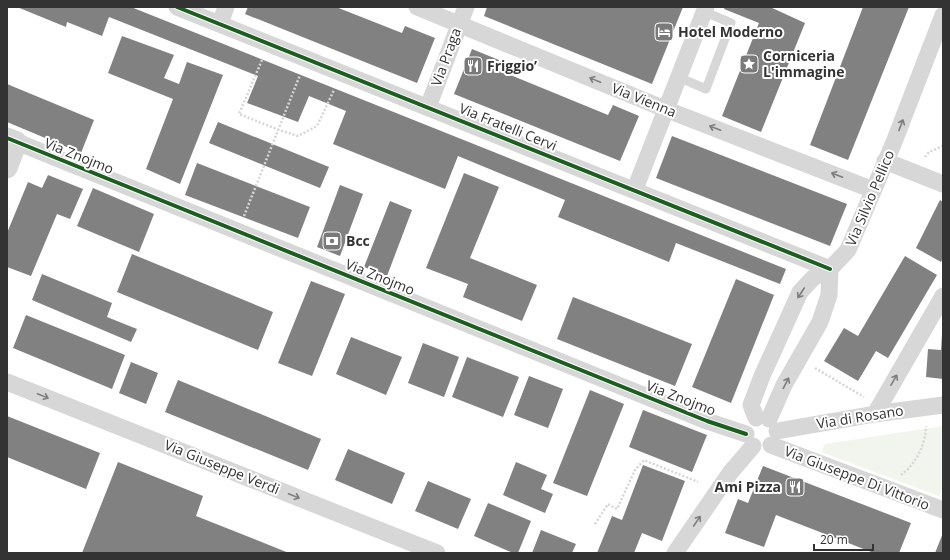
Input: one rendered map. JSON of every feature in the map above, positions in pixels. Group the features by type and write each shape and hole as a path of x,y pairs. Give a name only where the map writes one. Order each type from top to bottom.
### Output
{"street":[{"path":"220,24 226,7"},
{"name":"Via Vienna","path":"417,7 665,109 873,190"},
{"name":"Via Praga","path":"428,107 466,7"},
{"name":"Via Fratelli Cervi","path":"188,9 220,24 830,269"},
{"path":"634,189 706,9"},
{"name":"Via Silvio Pellico","path":"768,428 751,405 762,376 800,292 812,278 830,269 848,250 943,15"},
{"path":"7,168 12,140"},
{"name":"Via Znojmo","path":"12,140 707,421 750,440"},
{"path":"885,161 943,184"},
{"path":"675,553 730,473 750,440 748,424 768,428 784,385 820,322 829,295 830,269"},
{"path":"873,407 943,296"},
{"name":"Via Giuseppe Verdi","path":"7,382 437,553"},
{"name":"Via di Rosano","path":"750,440 764,448 768,428 873,407 943,405"},
{"name":"Via Giuseppe Di Vittorio","path":"768,428 943,510"}],"lane":[{"path":"678,77 706,89 731,23 706,9"}],"path":[{"path":"263,56 239,114 298,136 317,126 335,86"},
{"path":"242,222 301,73"},
{"path":"922,162 929,152 943,146"},
{"path":"811,366 873,407"},
{"path":"898,477 909,469 926,440 926,426"},
{"path":"595,524 608,504 617,508 635,470 644,460 698,482"}],"shaded area":[{"path":"943,426 943,486 939,496 821,452 825,444"}],"building":[{"path":"17,7 131,7 786,269 780,284 676,243 669,262 558,217 565,200 458,156 445,189 333,144 346,111 309,96 298,122 247,103 258,76 109,17 102,36 67,22 66,27"},
{"path":"248,7 336,7 402,33 405,26 435,38 417,83 245,14"},
{"path":"487,7 683,7 652,84 484,16"},
{"path":"725,7 770,7 805,23 761,132 722,116 759,23 724,9"},
{"path":"863,7 909,7 848,160 810,145"},
{"path":"122,36 174,55 164,78 179,84 187,62 223,75 180,184 146,169 173,99 108,73"},
{"path":"472,49 499,60 496,69 608,115 613,105 639,116 620,161 454,94"},
{"path":"7,84 94,120 81,153 7,122"},
{"path":"218,122 329,167 320,188 209,143"},
{"path":"672,136 847,204 830,246 656,178"},
{"path":"197,163 310,207 298,238 185,195"},
{"path":"464,173 499,187 470,258 537,285 522,321 463,297 468,284 426,268"},
{"path":"48,175 83,189 70,219 57,214 31,276 7,267 7,233 28,182 42,188"},
{"path":"340,185 363,194 340,256 317,247"},
{"path":"93,188 154,214 139,252 77,226"},
{"path":"940,200 943,202 943,258 941,262 916,248"},
{"path":"390,201 412,210 387,276 364,267"},
{"path":"132,254 273,312 258,350 117,292"},
{"path":"905,256 937,275 888,358 876,351 858,381 824,361 844,328 858,336"},
{"path":"42,274 112,303 107,317 137,329 131,342 32,300"},
{"path":"736,279 774,295 731,403 692,387"},
{"path":"311,281 345,294 312,376 278,363"},
{"path":"573,297 692,344 675,386 557,339"},
{"path":"26,315 125,355 112,389 13,348"},
{"path":"942,334 943,379 926,377 928,349 941,350"},
{"path":"351,337 402,357 386,395 336,374"},
{"path":"423,343 459,357 444,397 408,383"},
{"path":"467,357 519,377 503,417 452,397"},
{"path":"131,362 158,373 146,404 119,393"},
{"path":"529,376 563,389 548,428 514,415"},
{"path":"178,380 321,439 308,470 165,412"},
{"path":"590,390 624,404 587,496 553,483"},
{"path":"643,410 707,435 692,472 629,447"},
{"path":"7,416 100,453 86,489 7,457"},
{"path":"348,449 405,473 392,504 335,480"},
{"path":"118,462 203,496 196,516 289,553 82,553"},
{"path":"516,462 547,475 541,489 553,494 545,513 503,495"},
{"path":"643,465 685,481 662,541 642,533 634,553 597,553 612,516 622,520"},
{"path":"763,466 911,523 899,553 874,553 776,515 764,547 725,533 738,499 748,503"},
{"path":"428,481 471,499 458,529 415,511"},
{"path":"488,503 531,521 518,553 513,553 474,536"},
{"path":"541,530 576,544 572,553 532,553"},
{"path":"943,533 943,553 935,553"}],"cycle path":[{"path":"177,7 830,269"},
{"path":"7,138 707,421 746,434"}],"place":[{"name":"Hotel Moderno","path":"664,32"},
{"name":"Corniceria L'immagine","path":"749,64"},
{"name":"Friggio’","path":"473,66"},
{"name":"Bcc","path":"332,241"},
{"name":"Ami Pizza","path":"795,487"}]}
